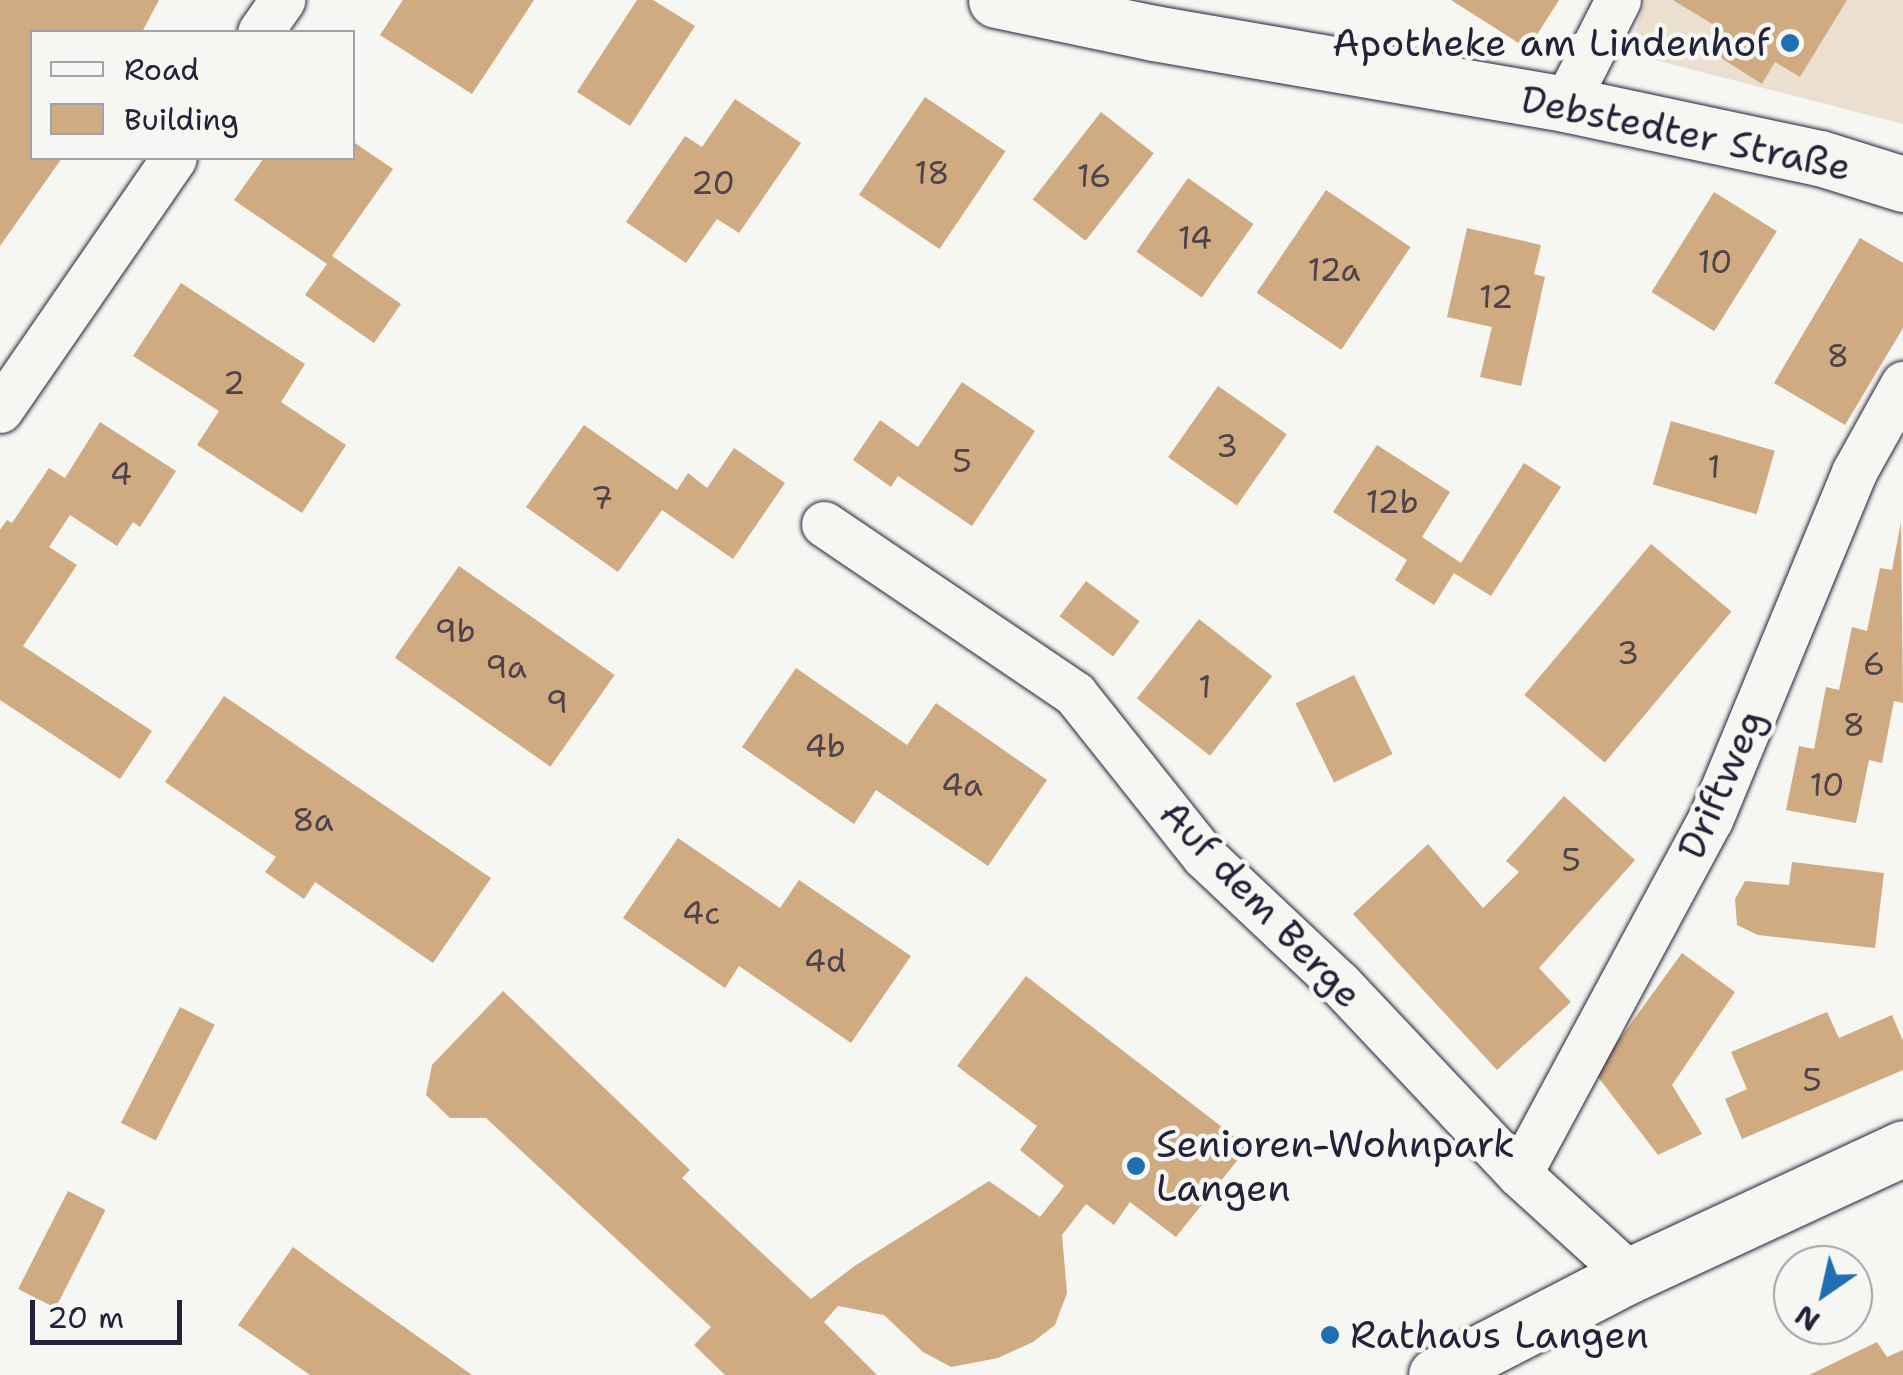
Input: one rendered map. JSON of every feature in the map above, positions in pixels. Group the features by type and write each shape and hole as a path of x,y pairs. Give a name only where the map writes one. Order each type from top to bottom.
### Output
{"main road":[{"name":"Debstedter Straße","path":"996,0 1154,33 1565,104 1820,158 1903,184"},
{"path":"1436,1375 1630,1275 1903,1148"}],"street":[{"path":"261,30 282,0"},
{"path":"1565,104 1618,0"},
{"path":"0,410 173,160"},
{"name":"Driftweg","path":"1519,1174 1710,820 1854,472 1903,384"},
{"name":"Auf dem Berge","path":"824,524 1076,694 1204,856 1339,982 1519,1174 1630,1275"}],"shaded area":[{"path":"1646,0 1903,0 1903,124 1628,53"}],"building":[{"path":"0,0 159,0 143,30 30,30 30,160 61,160 0,246"},
{"path":"403,0 534,0 472,94 380,35"},
{"path":"637,0 653,0 695,26 630,126 577,92"},
{"path":"1451,0 1559,0 1528,49"},
{"path":"1673,0 1847,0 1800,77 1775,62 1762,84 1710,51 1722,30"},
{"path":"925,97 1005,151 939,249 859,195"},
{"path":"735,99 801,143 739,233 717,219 686,263 626,222 685,136 702,147"},
{"path":"1101,112 1154,153 1085,241 1033,199"},
{"path":"355,143 393,169 332,256 401,304 374,343 305,295 327,264 234,200 263,160 355,160"},
{"path":"1188,178 1254,224 1202,298 1136,252"},
{"path":"1326,190 1411,247 1341,350 1257,293"},
{"path":"1714,192 1777,231 1714,331 1651,292"},
{"path":"1467,228 1541,245 1534,274 1545,277 1521,386 1480,377 1492,327 1447,317"},
{"path":"1860,238 1903,263 1903,328 1845,425 1774,383"},
{"path":"181,283 305,364 281,402 346,445 302,513 197,445 219,411 133,356"},
{"path":"962,382 1035,431 972,526 898,476 891,487 853,460 880,420 918,447"},
{"path":"1218,386 1287,434 1237,505 1168,457"},
{"path":"1671,421 1775,451 1757,514 1653,484"},
{"path":"100,422 176,471 140,527 133,522 117,546 70,515 49,547 77,565 23,646 152,731 120,779 0,700 0,530 7,520 12,523 49,468 65,478"},
{"path":"584,425 677,490 688,473 707,488 734,448 785,483 733,559 662,510 618,572 526,507"},
{"path":"1377,445 1450,492 1422,537 1461,563 1524,463 1561,487 1491,596 1454,573 1434,605 1395,580 1407,560 1333,512"},
{"path":"1901,522 1903,703 1894,701 1882,763 1869,760 1856,823 1786,810 1799,746 1814,749 1826,687 1839,690 1852,627 1867,631 1880,568 1892,570"},
{"path":"1651,544 1731,611 1605,762 1524,695"},
{"path":"459,566 615,675 550,767 395,658"},
{"path":"1086,581 1140,621 1113,656 1060,616"},
{"path":"1199,619 1272,676 1210,756 1137,699"},
{"path":"796,668 907,745 936,703 1047,780 988,866 876,790 854,824 742,747"},
{"path":"1354,675 1393,754 1334,783 1296,703"},
{"path":"224,696 491,878 433,963 315,882 304,899 265,872 276,857 165,782"},
{"path":"1564,796 1635,860 1539,968 1571,1002 1497,1070 1353,914 1428,844 1483,908 1519,872 1506,861"},
{"path":"678,838 780,908 799,880 911,956 851,1043 739,966 725,988 623,918"},
{"path":"1792,862 1884,873 1875,948 1758,935 1737,925 1735,899 1745,881 1789,885"},
{"path":"1682,953 1735,992 1672,1085 1702,1134 1658,1155 1595,1073"},
{"path":"1026,976 1248,1147 1176,1237 1130,1202 1114,1225 1086,1204 1062,1235 1067,1293 1055,1325 1033,1342 998,1358 951,1367 923,1352 884,1315 838,1306 824,1322 877,1375 725,1375 694,1345 711,1327 486,1118 450,1118 426,1095 432,1065 503,991 690,1170 682,1178 811,1299 856,1265 989,1181 1040,1217 1064,1186 1020,1150 1037,1126 957,1066"},
{"path":"180,1007 215,1025 156,1141 121,1123"},
{"path":"1827,1012 1839,1038 1892,1015 1903,1041 1903,1070 1742,1139 1725,1099 1747,1089 1731,1052"},
{"path":"68,1191 105,1210 55,1308 18,1289"},
{"path":"293,1247 472,1375 310,1375 238,1325"},
{"path":"1877,1342 1887,1357 1903,1350 1903,1375 1809,1375 1873,1345"}],"place":[{"name":"Apotheke am Lindenhof","path":"1790,43"},
{"name":"Senioren-Wohnpark Langen","path":"1136,1166"},
{"name":"Rathaus Langen","path":"1330,1335"}]}
